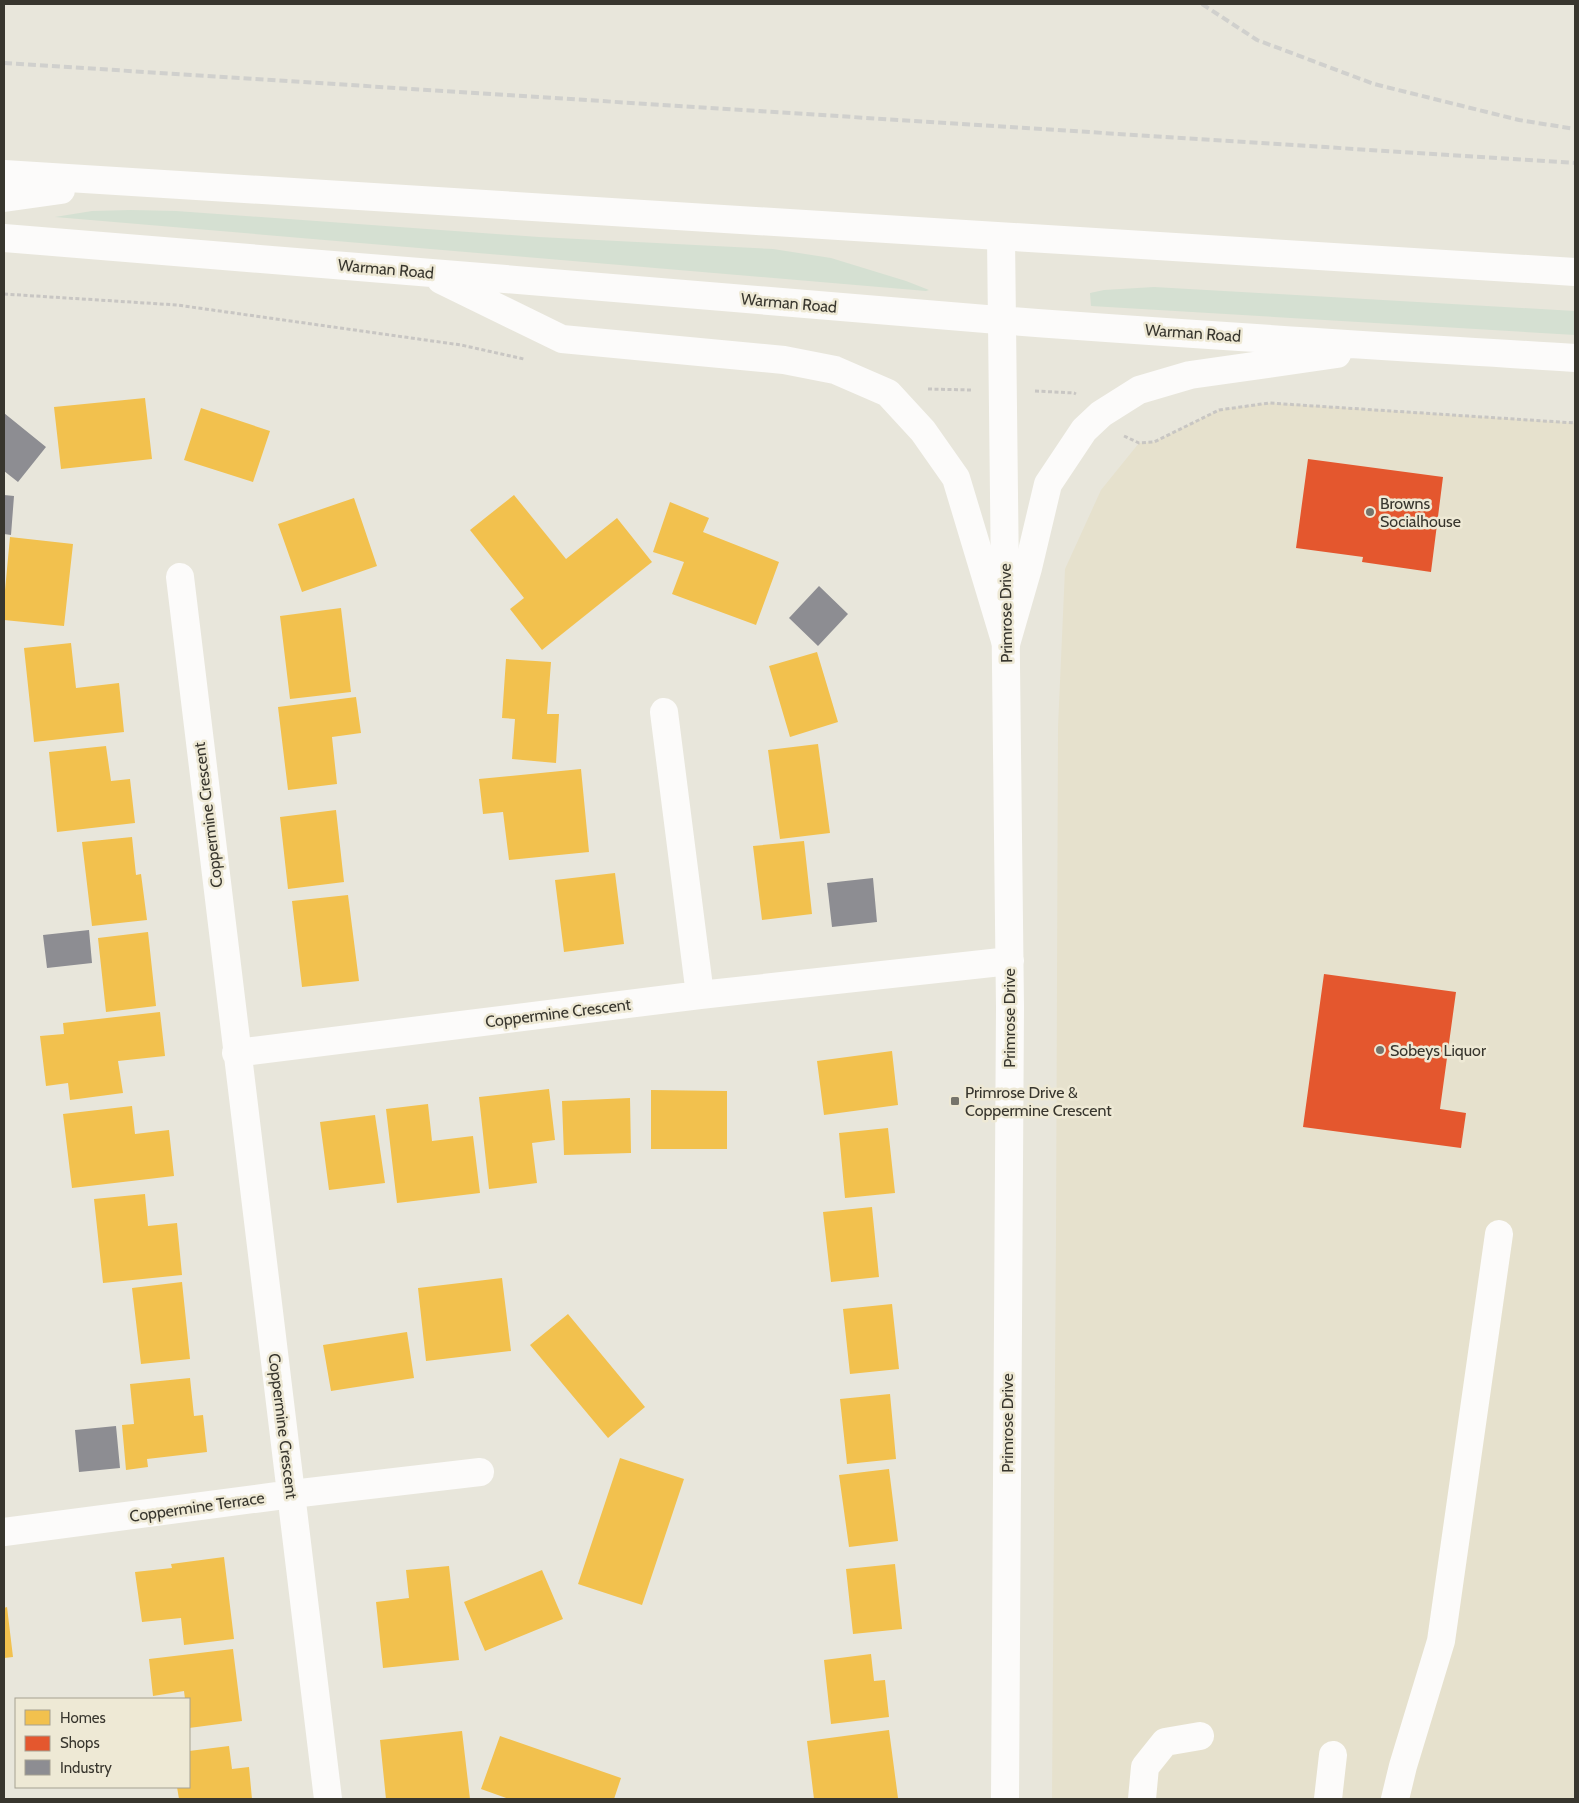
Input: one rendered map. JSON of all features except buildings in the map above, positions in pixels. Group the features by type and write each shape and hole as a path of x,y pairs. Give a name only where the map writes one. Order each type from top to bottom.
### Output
{"main road":[{"path":"4,174 1001,238 1575,272"},
{"path":"4,198 120,181"},
{"name":"Warman Road","path":"4,238 1001,320 1575,358"},
{"name":"Primrose Drive","path":"1001,238 1010,961 1005,1799"},
{"path":"426,273 562,339 784,360 835,370 888,393 924,431 956,478 1006,644"},
{"path":"1006,644 1028,568 1048,484 1084,430 1101,414 1139,390 1190,375 1392,346"},
{"name":"Coppermine Crescent","path":"180,577 236,1053 292,1494 328,1799"},
{"path":"664,712 700,995"},
{"name":"Coppermine Crescent","path":"236,1053 700,995 1010,961"},
{"path":"1395,1799 1403,1766 1442,1641 1499,1234"},
{"name":"Coppermine Terrace","path":"4,1532 292,1494 480,1472"},
{"path":"1142,1799 1145,1768 1165,1742 1200,1736"},
{"path":"1328,1799 1333,1755"}],"path":[{"path":"1101,414 1127,438 1139,443 1154,442 1218,410 1269,403 1575,424"}],"shaded area":[{"path":"1269,403 1575,423 1575,1799 1052,1799 1058,727 1065,569 1101,490 1139,443 1154,442 1219,410"}],"green space":[{"path":"92,211 176,211 539,237 773,249 831,258 929,290 55,217"},
{"path":"1154,287 1575,311 1575,335 1091,306 1090,293 1104,290"}],"railway":[{"path":"1202,4 1257,40 1374,84 1519,120 1575,129"},
{"path":"4,63 1575,163"}],"place":[{"name":"Browns Socialhouse","path":"1370,512"},
{"name":"Sobeys Liquor","path":"1380,1050"},
{"name":"Primrose Drive & Coppermine Crescent","path":"955,1101"}]}
